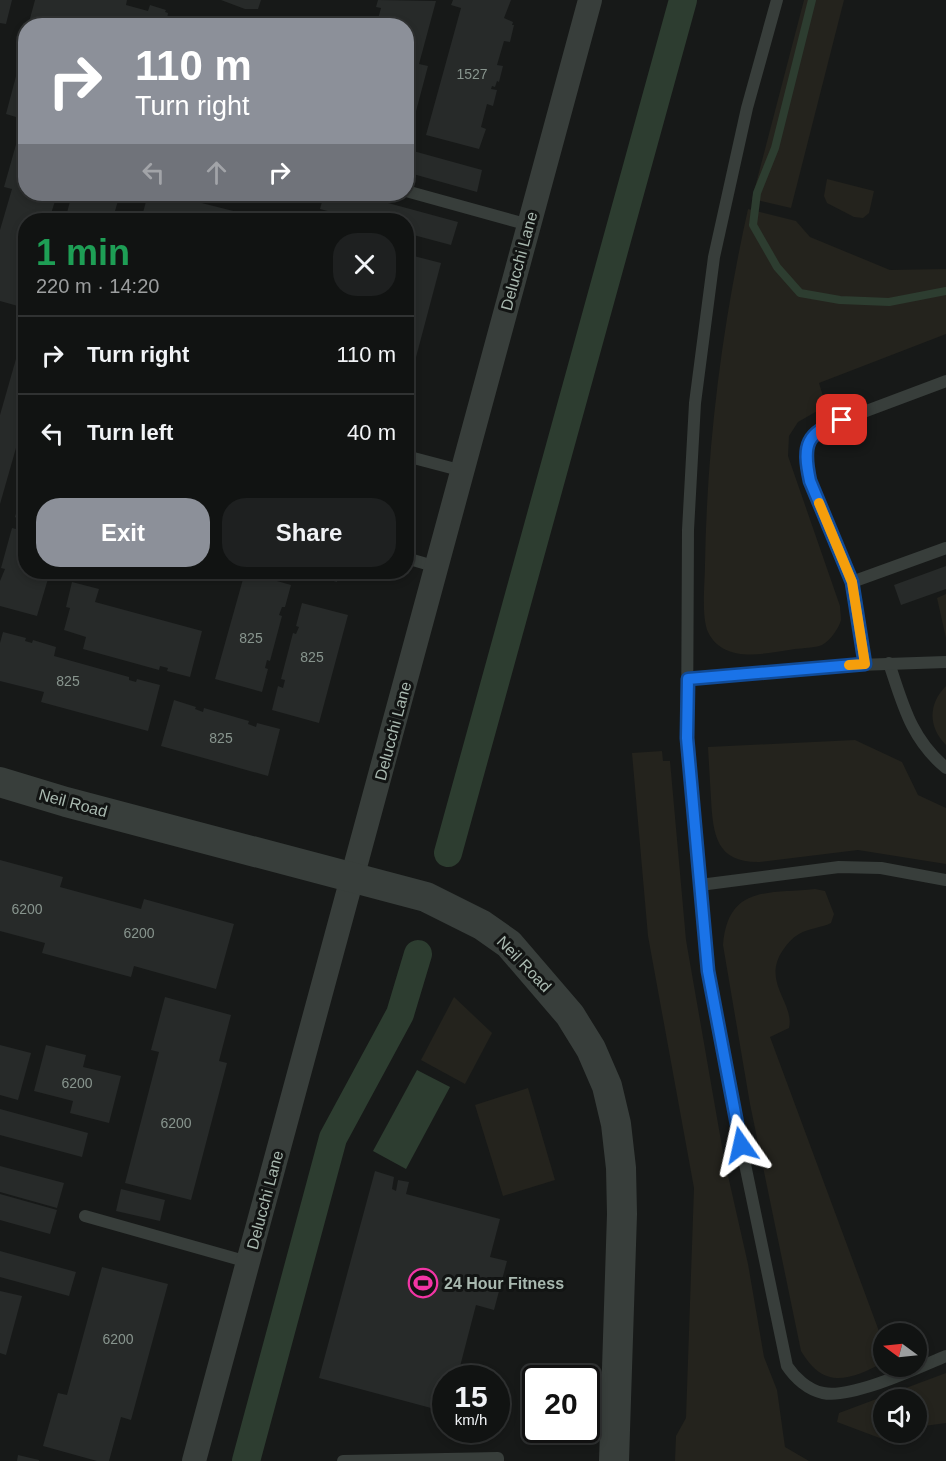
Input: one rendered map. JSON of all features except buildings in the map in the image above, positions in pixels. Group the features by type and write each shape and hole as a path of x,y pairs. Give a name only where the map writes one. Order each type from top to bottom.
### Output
{"street":[{"name":"Delucchi Lane","path":"194,1461 590,0"},
{"name":"Neil Road","path":"0,782 426,897 472,919 509,944 570,1015 591,1049 609,1095 616,1124 621,1168 622,1214 614,1461"}],"lane":[{"path":"777,0 747,108 714,257 695,403 688,530 687,738 708,971 787,1366 792,1374 815,1391 825,1394 856,1390 946,1356"},
{"path":"414,193 529,225"},
{"path":"865,664 852,582 810,481 807,446 812,435 821,428 946,381"},
{"path":"414,458 462,471"},
{"path":"852,582 946,548"},
{"path":"414,560 437,567"},
{"path":"688,679 865,664 946,662"},
{"path":"889,663 905,711 919,740 946,768"},
{"path":"700,885 839,867 881,868 946,880"},
{"path":"85,1216 248,1262"},
{"path":"343,1461 498,1458 498,1461"}],"shaded area":[{"path":"804,0 844,0 791,208 752,199"},
{"path":"827,179 874,191 869,213 863,218 854,217 827,203 824,196"},
{"path":"748,209 796,221 810,237 890,270 946,269 946,334 819,383 826,406 798,422 789,436 788,456 840,606 841,620 834,634 822,645 759,654 735,653 715,642 706,625 704,599 706,519 718,385 723,341"},
{"path":"946,594 946,638 937,598"},
{"path":"946,686 946,745 936,731 932,716 936,700"},
{"path":"855,740 902,762 918,795 946,808 946,864 858,850 760,862 746,861 734,858 720,845 713,825 708,747"},
{"path":"662,751 663,761 670,761 686,940 724,1158 748,1264 764,1357 777,1390 785,1447 809,1461 675,1461 676,1436 686,1418 694,1188 648,936 632,753"},
{"path":"815,889 825,891 834,914 831,923 799,934 783,950 777,962 776,972 777,982 788,1010 789,1028 770,1037 876,1323 873,1323 873,1368 848,1377 838,1378 819,1372 801,1351 750,1104 723,945 726,926 733,912 742,902 753,896"},
{"path":"454,997 492,1033 465,1084 421,1060"},
{"path":"417,1070 450,1087 406,1169 373,1151"},
{"path":"528,1088 555,1180 503,1196 475,1105"},
{"path":"946,1373 946,1423 927,1426 927,1389 903,1389"},
{"path":"873,1400 873,1436 837,1422 839,1413"}],"waterway":[{"path":"448,853 683,0"},
{"path":"812,0 775,148 757,193 753,225 777,267 800,293 840,300 889,302 946,291"},
{"path":"246,1461 333,1138 400,1014 418,954"}],"slow traffic":[{"path":"819,503 852,582 865,664 849,665"}],"place":[{"name":"24 Hour Fitness","path":"423,1283"}],"route":[{"path":"741,1145 708,971 687,738 688,679 865,664 852,582 810,481 807,466 807,446 812,435 821,428 842,420"}]}
